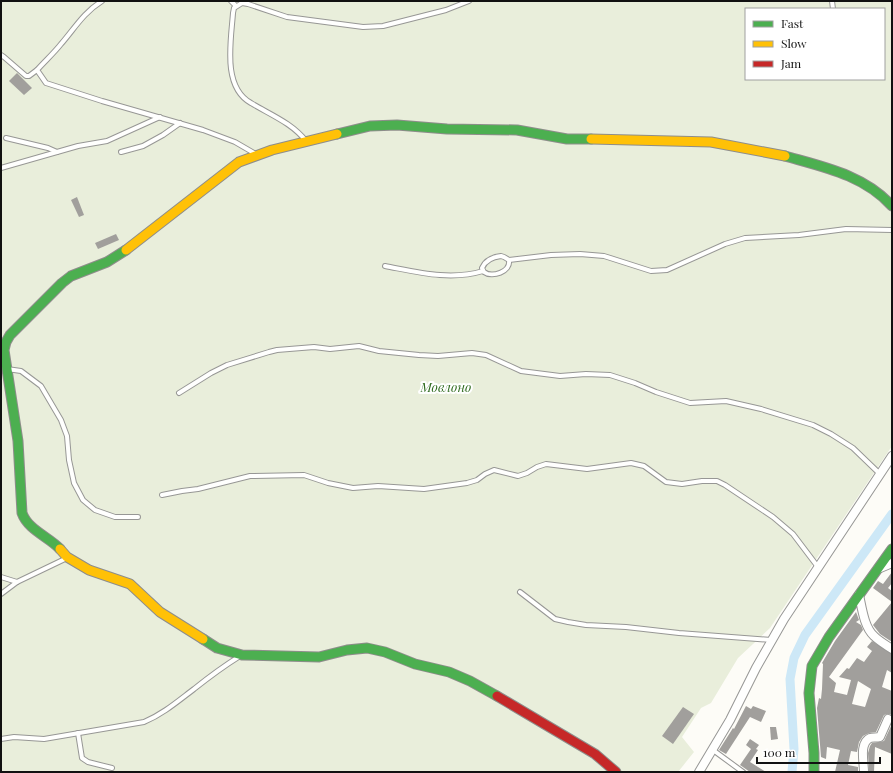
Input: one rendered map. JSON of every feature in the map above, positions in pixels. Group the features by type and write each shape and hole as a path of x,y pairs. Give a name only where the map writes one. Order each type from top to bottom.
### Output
{"street":[{"path":"616,772 595,754 509,702 470,681 449,672 415,664 386,652 367,648 346,650 319,656 242,655 217,648 160,612 130,584 89,570 67,557 58,547 30,525 24,519 22,513 18,441 10,385 4,369 4,350 6,342 10,335 62,283 72,276 107,262 118,255 239,162 272,150 370,126 397,125 447,129 517,130 567,139 711,142 783,156 839,171 866,184 884,197 892,206"},
{"path":"699,772 730,720 772,640 818,567 892,456"},
{"path":"814,772 809,693 812,666 829,637 892,549"},
{"path":"877,570 892,563"},
{"path":"859,595 863,614 869,630 873,636 892,650"},
{"path":"864,772 863,747 872,737 880,737 888,719"}],"lane":[{"path":"1,55 26,76 29,76 38,70 62,44 82,17 102,1"},
{"path":"231,1 236,6"},
{"path":"307,142 291,126 249,102 236,87 233,80 229,56 233,13 236,6 242,4 256,5 287,17 363,27 390,24 446,10 469,1"},
{"path":"38,70 46,83 218,135 235,142 256,155"},
{"path":"1,168 78,146 107,141 160,117"},
{"path":"121,152 143,146 163,135 180,123"},
{"path":"6,138 48,148 57,152"},
{"path":"483,271 483,266 486,262 496,257 504,257 509,260 552,255 580,254 604,256 651,271 667,270 725,244 745,238 799,235 846,229 892,230"},
{"path":"385,266 436,275 463,276 483,271 489,275 500,272 508,267 509,260"},
{"path":"179,393 227,365 277,350 314,347 330,349 359,346 379,351 419,355 438,356 472,353 486,355 521,371 560,376 586,374 610,375 635,383 663,395 690,403 726,401 761,409 813,425 831,434 853,448 880,474"},
{"path":"4,369 21,371 41,386 57,413 67,436 69,460 74,483 83,500 95,510 115,517 138,517"},
{"path":"162,495 182,491 198,490 250,476 304,475 328,483 353,488 378,486 424,489 467,483 477,480 494,470 518,476 527,473 537,466 546,464 587,469 631,463 644,466 666,482 682,484 702,481 716,481 725,485 773,517 793,534 818,567"},
{"path":"1,594 17,582 67,557"},
{"path":"1,577 17,582"},
{"path":"520,592 555,619 568,622 586,625 626,627 679,633 772,640"},
{"path":"1,739 20,737 44,739 144,722 166,710 215,672 242,655"},
{"path":"78,733 82,758 88,762 112,768"},
{"path":"713,750 743,772"}],"green space":[{"name":"Мовлоно","path":"1,1 892,1 892,446 770,628 738,658 711,703 701,708 682,737 694,752 678,772 1,772"}],"building":[{"path":"17,73 32,88 24,95 9,81"},
{"path":"77,197 84,215 79,217 71,200"},
{"path":"116,234 119,240 98,249 95,243"},
{"path":"892,572 892,583 888,588 892,591 892,602 873,588 878,581 883,584"},
{"path":"892,602 892,642 880,634 873,625"},
{"path":"856,612 859,620 856,622 861,625 863,630 829,677 836,683 834,692 847,695 851,680 839,677 847,668 849,669 857,658 864,662 872,651 867,647 872,641 892,654 892,673 887,670 882,687 892,691 892,715 884,715 876,732 863,736 859,742 857,752 851,751 848,765 858,767 858,772 835,772 840,750 827,747 826,759 821,757 817,708 819,698 821,699 822,663 835,641","holes":["858,681 871,689 865,707 852,704"]},
{"path":"746,706 751,709 753,706 766,711 761,722 750,717 726,754 719,750 733,728 734,729"},
{"path":"683,707 694,714 673,744 662,736"},
{"path":"892,724 892,754 875,747 874,772 869,772 868,753 870,746 872,743 884,741"},
{"path":"770,727 776,727 778,739 771,740"},
{"path":"750,739 759,745 756,749 758,750 750,762 766,772 750,772 740,765 751,749 746,745"}],"waterway":[{"path":"792,772 794,749 790,679 794,658 805,635 892,514"}],"traffic: fast":[{"path":"337,134 370,126 397,125 447,129 517,130 567,139 591,139"},
{"path":"785,156 829,168 856,179 881,195 892,206"},
{"path":"60,549 34,529 22,513 18,441 4,350 10,335 62,283 71,276 107,262 126,250"},
{"path":"814,772 814,753 809,693 812,666 829,637 892,549"},
{"path":"203,639 217,648 242,655 319,657 347,650 367,648 385,652 415,664 449,672 470,681 497,696"}],"traffic: slow":[{"path":"126,250 239,162 272,150 337,134"},
{"path":"591,139 711,142 785,156"},
{"path":"60,549 67,557 89,570 130,584 160,612 203,639"}],"traffic: jam":[{"path":"497,696 595,754 616,772"}]}
